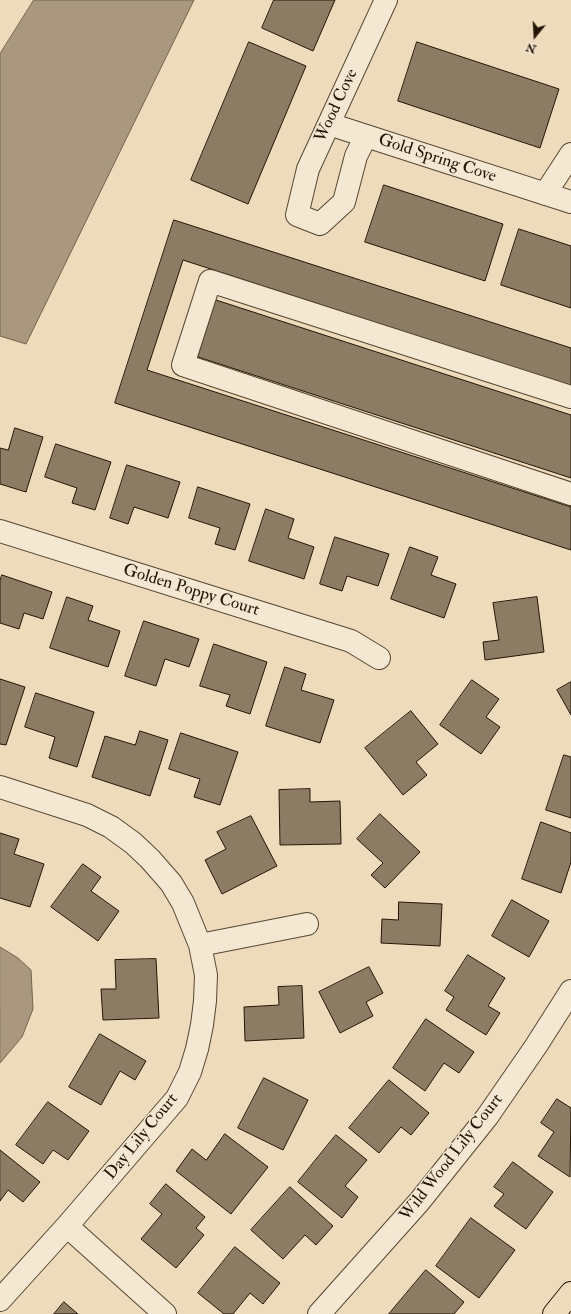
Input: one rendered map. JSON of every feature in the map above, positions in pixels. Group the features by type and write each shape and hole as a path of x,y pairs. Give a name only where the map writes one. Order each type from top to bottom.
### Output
{"main road":[{"path":"554,1314 571,1293"}],"street":[{"name":"Wood Cove","path":"366,136 356,156 344,202 320,224 297,214 308,169 386,0"},
{"name":"Gold Spring Cove","path":"329,124 571,202"},
{"path":"545,194 571,154"},
{"path":"571,398 210,281 183,365 571,494"},
{"name":"Golden Poppy Court","path":"0,531 351,641 379,658"},
{"name":"Day Lily Court","path":"0,787 87,815 110,827 133,843 150,859 170,884 183,904 200,945 206,975 202,1025 190,1072 177,1098 67,1226 0,1300"},
{"path":"200,945 307,924"},
{"name":"Wild Wood Lily Court","path":"319,1314 419,1202 487,1117 536,1046 571,991"},
{"path":"67,1226 165,1314"}],"shaded area":[{"path":"34,0 194,0 26,344 0,336 0,54"},
{"path":"0,947 18,958 31,970 33,1009 22,1037 0,1063"}],"building":[{"path":"274,0 335,0 313,51 262,28"},
{"path":"249,42 306,66 248,204 191,180"},
{"path":"417,42 559,89 540,148 398,101"},
{"path":"384,185 503,224 485,281 365,242"},
{"path":"174,220 571,348 571,386 183,260 147,370 571,507 571,550 115,403"},
{"path":"519,229 571,246 571,308 501,285"},
{"path":"216,300 571,415 571,478 198,357"},
{"path":"15,428 43,437 26,492 0,484 0,448 8,450"},
{"path":"56,444 111,462 95,510 72,503 77,488 45,477"},
{"path":"127,465 180,482 168,518 134,507 128,524 110,518"},
{"path":"198,487 250,504 235,550 215,544 220,528 189,518"},
{"path":"266,509 294,519 288,538 314,547 304,579 249,561"},
{"path":"335,537 389,554 378,586 347,576 342,591 320,584"},
{"path":"410,547 438,557 431,575 456,584 444,618 391,599"},
{"path":"2,575 52,592 43,619 24,613 19,629 0,623 0,581"},
{"path":"67,597 93,606 88,620 120,631 108,667 50,648"},
{"path":"537,597 544,652 485,660 483,642 499,640 493,603"},
{"path":"144,621 199,639 189,667 165,659 156,686 125,676"},
{"path":"214,644 267,662 250,714 226,706 230,695 200,686"},
{"path":"285,667 306,674 301,690 334,700 320,743 266,726"},
{"path":"0,679 25,687 6,745 0,744"},
{"path":"472,680 499,699 486,717 500,727 481,754 440,725"},
{"path":"571,682 571,715 557,690"},
{"path":"36,693 94,712 77,767 49,758 55,737 25,727"},
{"path":"411,711 438,744 416,762 427,775 403,795 365,748"},
{"path":"140,731 168,740 150,796 92,777 105,736 135,745"},
{"path":"181,733 238,752 220,805 194,797 200,779 169,769"},
{"path":"564,755 571,757 571,818 546,810"},
{"path":"310,789 310,802 340,801 341,844 280,845 279,790"},
{"path":"380,814 420,852 385,888 371,875 383,863 357,839"},
{"path":"251,816 277,866 222,894 205,860 226,849 217,832"},
{"path":"541,822 571,833 571,862 561,893 522,879"},
{"path":"0,833 19,839 14,854 44,864 30,907 0,898"},
{"path":"83,864 101,877 91,891 119,911 98,941 51,907"},
{"path":"512,900 549,921 529,957 492,936"},
{"path":"399,902 442,904 440,946 381,943 382,919 398,920"},
{"path":"468,955 505,978 488,1006 500,1013 486,1035 446,1010 454,997 445,991"},
{"path":"156,959 159,1018 103,1020 101,989 116,989 115,960"},
{"path":"369,967 383,993 366,1002 373,1016 340,1033 319,992"},
{"path":"302,986 304,1038 245,1041 244,1007 279,1005 278,987"},
{"path":"426,1019 474,1052 459,1073 444,1063 425,1091 393,1068"},
{"path":"100,1034 146,1061 135,1080 120,1071 101,1105 69,1087"},
{"path":"264,1078 308,1100 283,1150 238,1128"},
{"path":"389,1080 429,1113 411,1135 401,1127 379,1153 349,1128"},
{"path":"557,1099 571,1108 570,1177 538,1156 554,1132 541,1123"},
{"path":"48,1102 89,1131 68,1160 53,1150 43,1164 16,1145"},
{"path":"225,1134 268,1167 231,1214 176,1171 192,1149 206,1160"},
{"path":"336,1135 367,1160 345,1186 358,1197 342,1218 298,1182"},
{"path":"0,1150 40,1182 23,1202 8,1190 0,1201"},
{"path":"513,1162 553,1192 526,1229 494,1206 504,1194 494,1187"},
{"path":"166,1184 205,1217 196,1228 204,1235 176,1268 141,1239 162,1214 150,1204"},
{"path":"290,1187 333,1226 316,1245 305,1235 283,1259 251,1230"},
{"path":"471,1218 515,1250 479,1298 436,1266"},
{"path":"235,1247 280,1283 263,1304 250,1293 233,1314 224,1314 198,1293"},
{"path":"426,1270 464,1302 454,1314 389,1314"},
{"path":"64,1302 78,1314 54,1314"}]}
